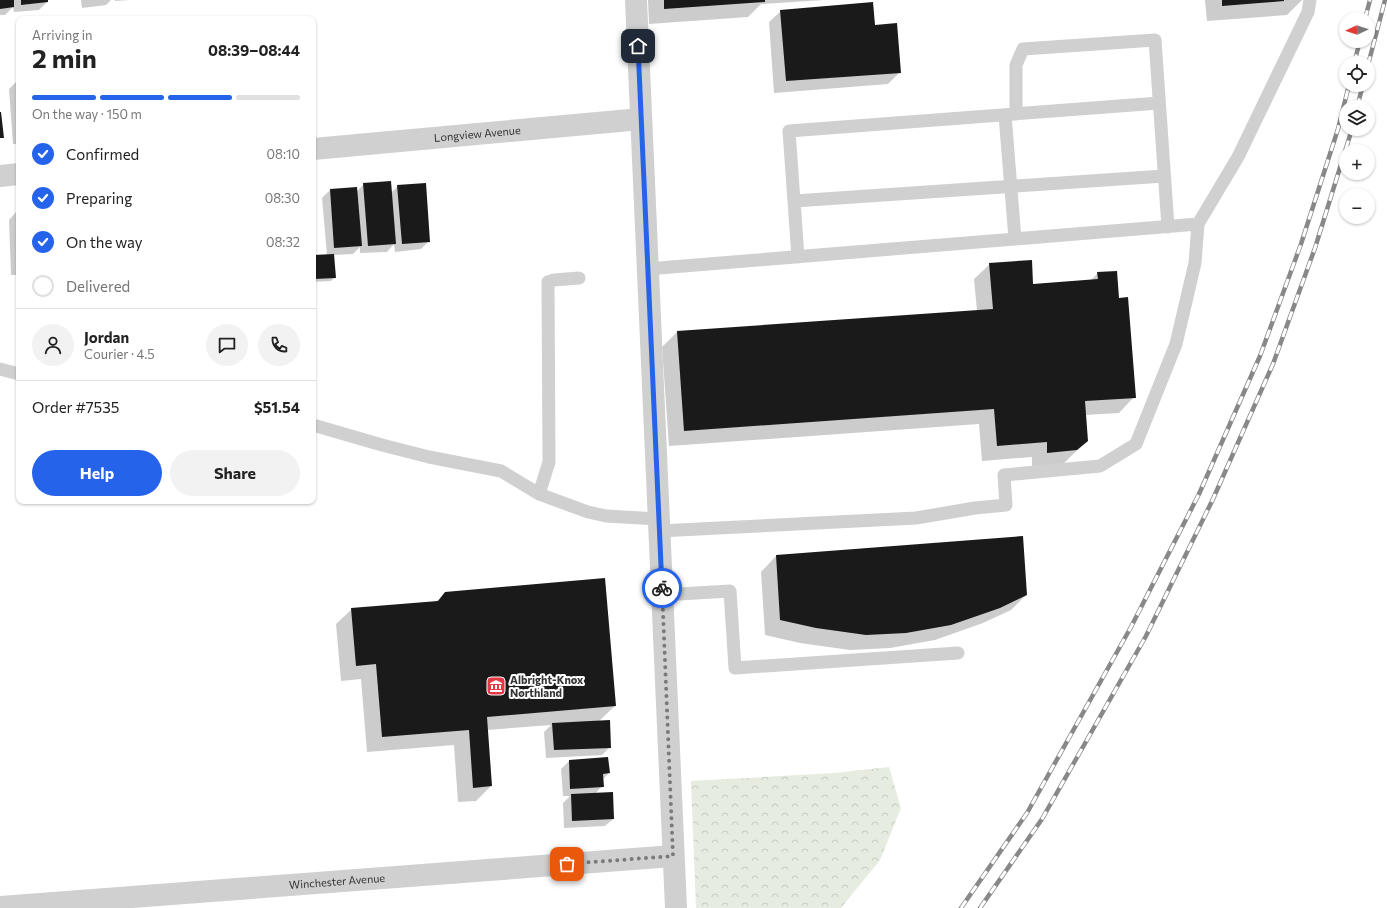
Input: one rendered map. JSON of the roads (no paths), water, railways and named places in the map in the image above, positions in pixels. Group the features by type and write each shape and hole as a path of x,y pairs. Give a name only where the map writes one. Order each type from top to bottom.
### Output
{"street":[{"path":"636,0 676,908"},
{"name":"Longview Avenue","path":"316,149 641,119"},
{"path":"0,176 16,174"},
{"name":"Winchester Avenue","path":"0,907 673,856"}],"lane":[{"path":"316,426 429,457 501,471 539,494 588,512 659,525 916,518 975,508 1006,505 1004,475 1100,466 1136,444 1176,344 1195,263 1198,224 1238,157 1308,12 1310,0"},
{"path":"1015,239 1011,186 1011,114 1016,65 1023,49 1155,40 1168,227"},
{"path":"798,257 789,131 1159,103"},
{"path":"794,201 1164,176"},
{"path":"647,269 1198,224"},
{"path":"539,494 549,462 548,282 554,280 579,278"},
{"path":"0,369 16,373"},
{"path":"662,595 730,591 735,668 958,653"}],"railway":[{"path":"1367,12 1370,0"},
{"path":"1370,56 1385,0"},
{"path":"1356,56 1358,48"},
{"path":"961,908 1027,813 1131,627 1199,494 1260,356 1301,244 1338,129 1347,92"},
{"path":"1359,100 1361,92"},
{"path":"980,908 1042,819 1146,636 1213,499 1273,364 1315,248 1350,136"}],"place":[{"name":"Albright-Knox Northland","path":"496,686"}]}
